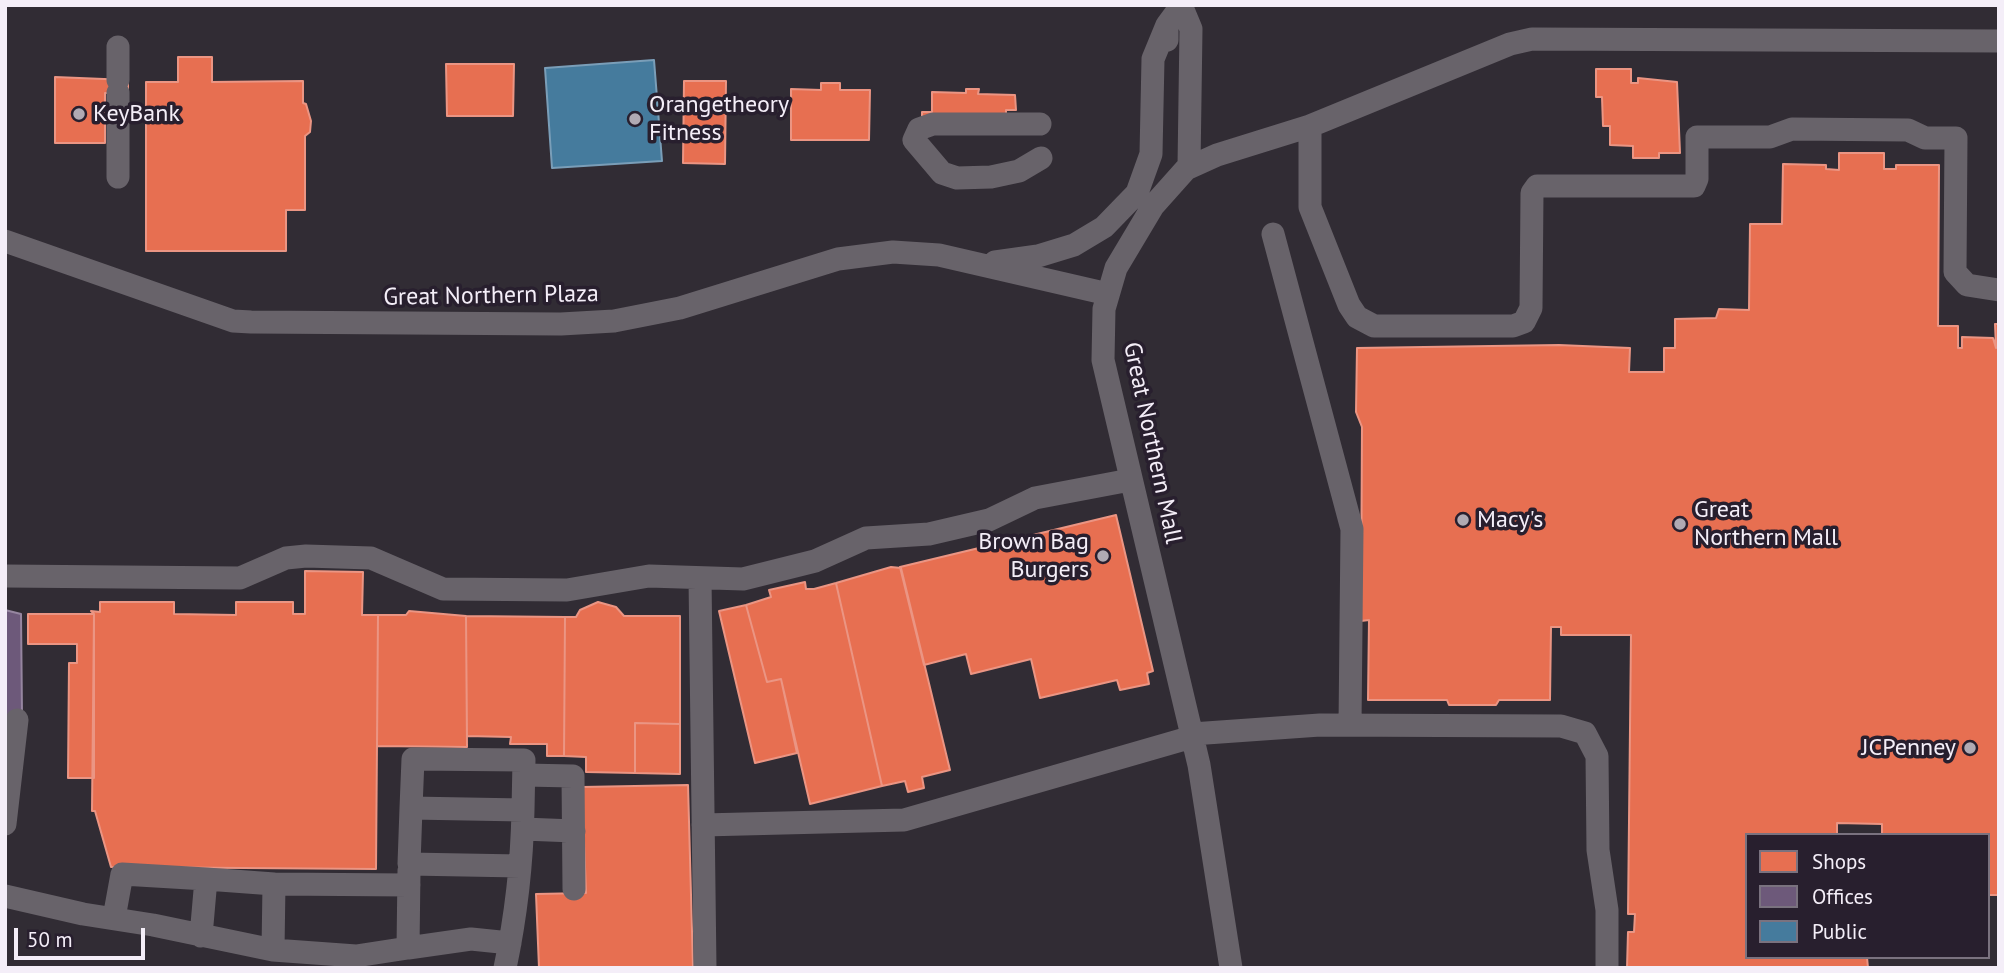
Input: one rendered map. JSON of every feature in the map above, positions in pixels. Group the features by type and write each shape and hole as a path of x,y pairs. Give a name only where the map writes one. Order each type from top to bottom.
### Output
{"street":[{"path":"1165,190 1167,25 1181,6"},
{"path":"1181,6 1191,29 1189,166"},
{"name":"Great Northern Plaza","path":"980,264 1059,251 1093,235 1137,192 1148,169 1152,143 1153,59 1167,25"},
{"name":"Great Northern Mall","path":"1231,968 1202,778 1104,369 1102,331 1108,294 1125,250 1165,190 1189,166 1310,126 1503,47 1532,39 1999,41"},
{"path":"118,47 118,177"},
{"path":"1040,124 933,124 919,129 914,140 942,173 957,178 991,177 1019,171 1041,158"},
{"path":"1310,126 1312,212 1349,306 1363,321 1374,326 1513,326 1524,322 1531,308 1532,193 1537,186 1693,186 1697,179 1697,137 1770,137 1791,129 1908,130 1925,138 1956,138 1955,272 1967,285 1999,290"},
{"path":"1273,234 1352,529 1350,725"},
{"name":"Great Northern Plaza","path":"5,241 233,321 251,322 598,323 680,308 849,257 905,252 980,264 1108,294"},
{"path":"5,576 240,578 286,558 318,556 371,558 443,589 567,590 649,576 755,577 815,561 866,538 929,534 989,520 1035,498 1130,480"},
{"path":"700,578 705,968"},
{"path":"5,824 17,720"},
{"path":"702,825 904,820 1192,735 1350,725 1561,726 1585,733 1593,743 1598,763 1598,850 1607,910 1607,968"},
{"path":"408,948 413,759 524,760 520,866 505,967"},
{"path":"524,775 573,776 574,889"},
{"path":"411,808 523,819 574,831"},
{"path":"114,918 122,874 274,884 520,866"},
{"path":"201,936 206,880"},
{"path":"273,950 274,884"},
{"path":"5,895 83,914 273,950 356,956 471,939 510,943"}],"building: Shops":[{"path":"178,57 212,57 212,82 303,81 303,103 306,104 311,121 310,132 305,136 305,210 286,210 286,251 146,251 146,82 178,82"},
{"path":"446,64 514,64 513,116 447,116"},
{"path":"1596,69 1631,69 1631,83 1638,83 1638,78 1677,82 1680,153 1659,153 1659,158 1633,158 1633,146 1610,145 1610,126 1603,126 1602,97 1596,97"},
{"path":"55,77 128,80 128,93 105,93 105,143 55,143"},
{"path":"684,81 726,81 725,164 683,163"},
{"path":"821,83 840,83 840,90 870,90 869,140 791,140 791,89 821,90"},
{"path":"966,89 979,89 978,94 1015,95 1016,110 1006,110 1006,122 922,120 922,112 932,112 932,92 966,93"},
{"name":"Great Northern Mall","path":"1839,153 1884,153 1884,169 1896,169 1896,165 1939,165 1938,326 1958,326 1958,348 1962,348 1962,337 1993,338 1996,348 1995,324 1999,324 1999,895 1990,895 1990,833 1882,833 1882,824 1837,823 1837,833 1745,833 1745,959 1867,959 1868,968 1627,968 1628,932 1634,932 1635,914 1628,914 1631,635 1561,635 1561,627 1551,627 1550,700 1499,700 1496,705 1449,705 1447,700 1368,700 1369,620 1361,621 1362,427 1356,412 1357,348 1559,345 1630,348 1629,372 1664,372 1664,348 1675,348 1675,319 1716,318 1719,309 1749,310 1750,224 1782,224 1783,164 1826,165 1826,169 1839,170"},
{"path":"1116,515 1153,671 1147,673 1149,684 1120,690 1117,680 1040,698 1031,659 971,674 966,654 924,665 900,567"},
{"path":"891,567 901,568 950,770 922,777 924,788 908,792 905,781 882,786 836,583"},
{"path":"305,571 363,572 362,615 378,615 376,869 111,867 95,811 92,811 94,614 91,611 100,612 100,602 174,602 174,614 236,615 236,602 293,602 293,614 305,614"},
{"path":"805,582 806,589 836,583 882,786 810,804 781,679 767,682 746,605 771,597 769,590"},
{"path":"598,602 616,607 624,616 680,616 680,724 635,723 635,773 586,772 586,757 564,756 565,617 576,617 580,610"},
{"path":"746,605 767,682 781,679 797,753 755,763 719,611"},
{"path":"409,611 466,616 467,747 377,746 378,615 406,615"},
{"path":"28,614 94,614 94,778 68,778 69,663 77,663 77,644 28,644"},
{"path":"466,616 565,617 564,756 547,756 547,744 510,744 511,737 467,736"},
{"path":"635,723 680,724 680,774 635,773"},
{"path":"688,785 693,968 539,968 536,894 586,893 582,787"}],"building: Offices":[{"path":"5,610 21,614 22,715 5,747"}],"building: Public":[{"path":"654,60 662,161 552,168 545,68"}],"place":[{"name":"KeyBank","path":"79,114"},
{"name":"Orangetheory Fitness","path":"635,119"},
{"name":"Macy's","path":"1463,520"},
{"name":"Great Northern Mall","path":"1680,524"},
{"name":"Brown Bag Burgers","path":"1103,556"},
{"name":"JCPenney","path":"1970,748"}]}
